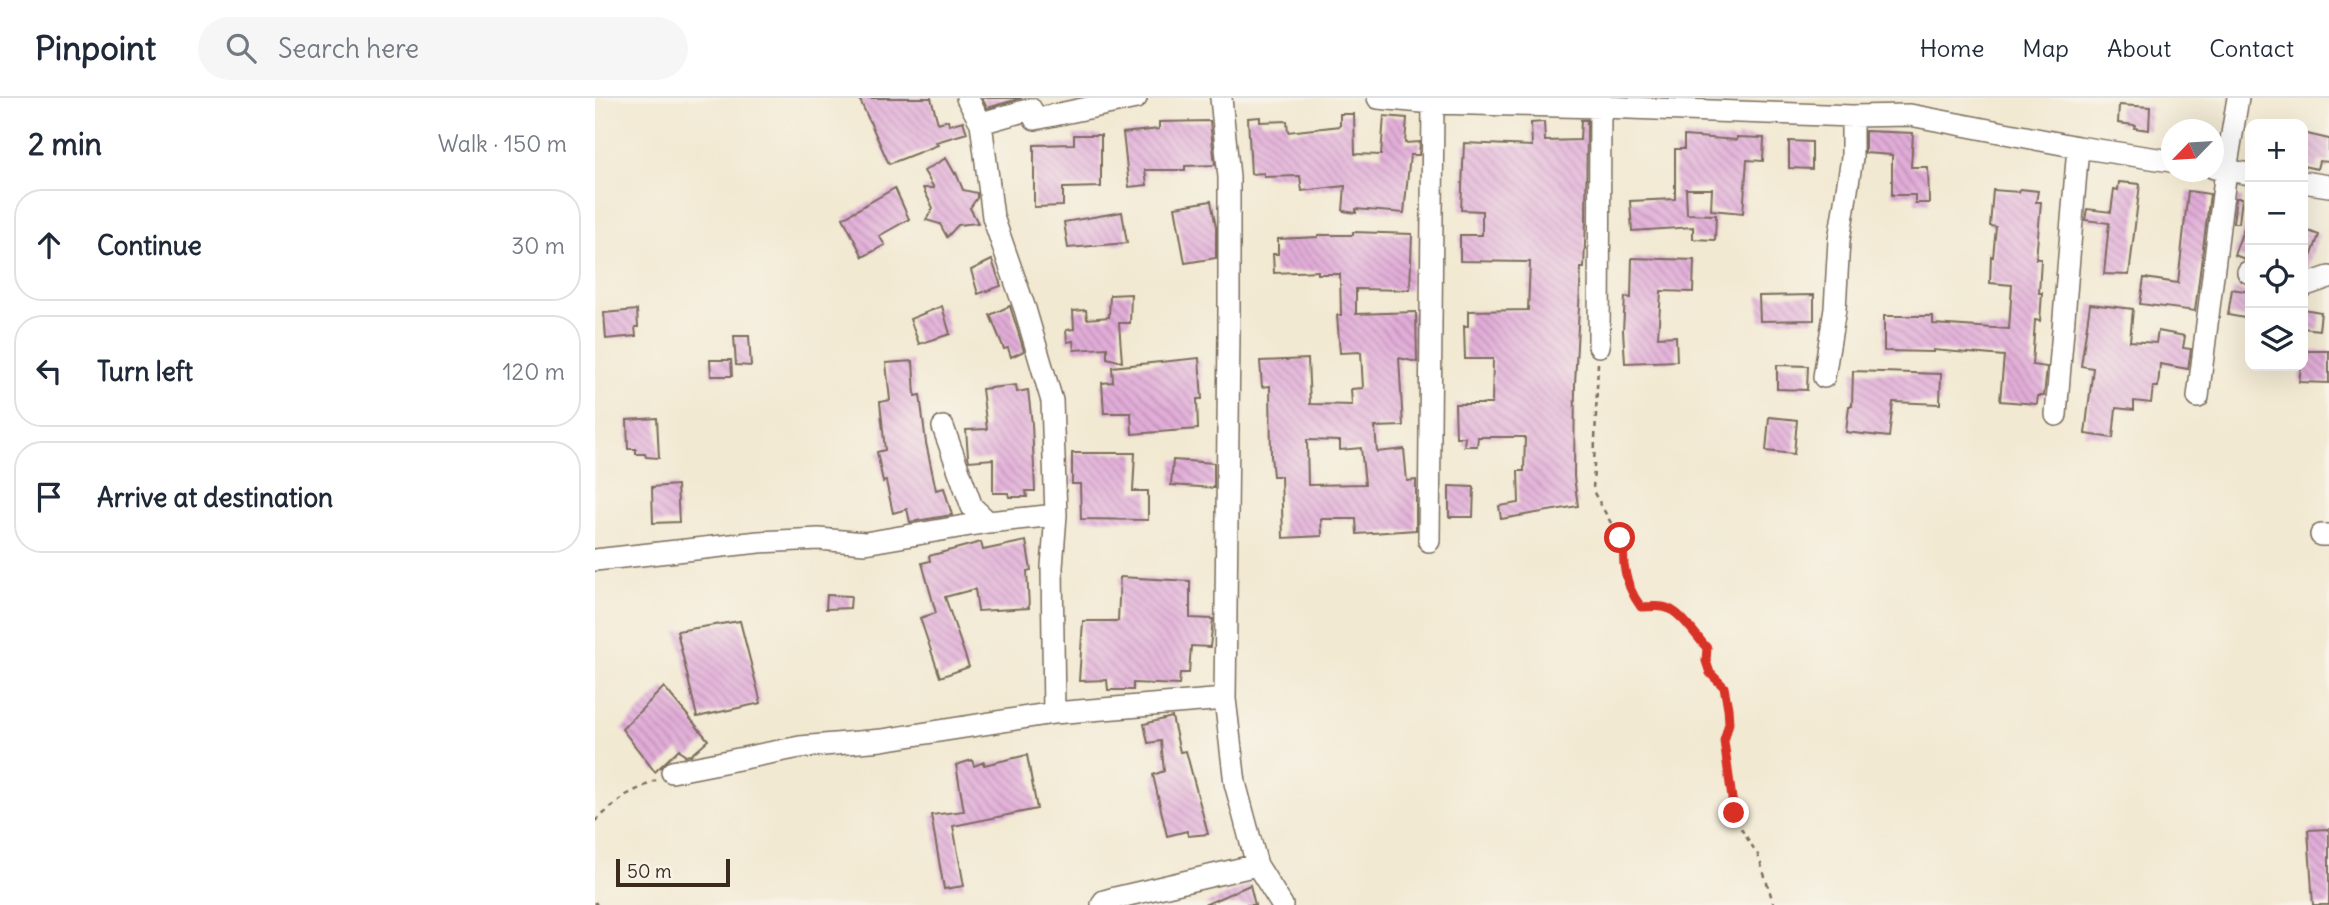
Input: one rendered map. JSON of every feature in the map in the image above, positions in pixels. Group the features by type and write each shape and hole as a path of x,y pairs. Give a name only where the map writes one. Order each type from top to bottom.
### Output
{"street":[{"path":"967,98 981,123 993,217 1025,309 1052,401 1056,515 1052,567 1054,713"},
{"path":"981,123 1031,109 1035,119 1136,98"},
{"path":"1221,98 1229,177 1224,699 1235,783 1257,865 1282,905"},
{"path":"1378,98 1433,103 1600,102 1852,116 1910,115 2078,147 2161,159"},
{"path":"2224,153 2238,98"},
{"path":"1599,345 1600,102"},
{"path":"1429,541 1433,103"},
{"path":"1824,374 1852,116"},
{"path":"2056,415 2078,147"},
{"path":"2224,170 2245,172"},
{"path":"2198,397 2219,182"},
{"path":"2308,183 2329,186"},
{"path":"2308,284 2329,277"},
{"path":"943,427 972,507 988,522"},
{"path":"595,560 759,542 819,540 866,543 988,522 1056,515"},
{"path":"672,772 800,747 882,740 1054,713 1224,699"},
{"path":"1103,905 1104,901 1111,899 1257,865"}],"path":[{"path":"1599,345 1593,491 1624,546 1624,565 1634,597 1641,607 1663,607 1671,610 1696,632 1707,648 1706,661 1710,673 1724,687 1728,708 1729,723 1724,741 1736,821 1758,855 1774,905"},
{"path":"595,821 626,795 672,772"}],"building":[{"path":"859,98 931,98 938,123 948,120 949,125 963,121 967,133 936,142 938,145 889,164"},
{"path":"982,98 1022,98 987,108"},
{"path":"2119,105 2150,107 2149,130 2118,123"},
{"path":"1340,114 1354,114 1355,154 1381,155 1384,116 1407,118 1405,143 1420,142 1419,155 1410,155 1404,213 1356,209 1356,213 1343,211 1345,186 1302,191 1300,176 1264,177 1264,173 1251,174 1248,118 1260,117 1260,122 1287,121 1288,132 1340,126"},
{"path":"1581,120 1587,120 1584,268 1581,268 1575,384 1574,477 1578,506 1501,519 1499,506 1519,503 1518,471 1524,471 1525,437 1478,437 1477,446 1464,446 1465,437 1456,437 1455,404 1492,404 1493,359 1465,359 1464,326 1468,326 1468,311 1528,310 1530,262 1460,261 1460,235 1482,235 1482,211 1461,210 1464,143 1532,146 1531,123 1544,122 1545,141 1580,140"},
{"path":"1210,121 1215,165 1185,166 1185,170 1145,170 1147,185 1129,187 1123,133 1159,129 1159,122"},
{"path":"1865,131 1913,133 1911,167 1928,167 1929,203 1915,203 1915,195 1892,195 1892,155 1865,153"},
{"path":"2308,134 2329,139 2329,162 2319,161 2317,169 2308,167"},
{"path":"1074,135 1101,135 1101,187 1063,188 1063,206 1034,207 1034,145 1074,144"},
{"path":"1684,136 1737,140 1737,137 1764,138 1763,161 1747,160 1743,213 1711,210 1712,189 1686,189 1687,214 1716,215 1715,240 1693,239 1693,227 1632,231 1630,201 1675,199 1675,149 1684,149"},
{"path":"1789,141 1812,142 1812,169 1789,168"},
{"path":"946,158 963,190 977,193 977,198 970,208 978,223 958,225 947,237 940,224 926,220 933,208 923,188 934,188 924,171"},
{"path":"2119,182 2140,184 2129,275 2104,274 2109,223 2085,220 2087,209 2111,212 2114,189 2118,190"},
{"path":"895,188 909,219 879,236 885,245 863,257 843,218"},
{"path":"2020,189 2038,191 2036,202 2041,202 2036,259 2041,259 2039,293 2042,293 2040,321 2035,320 2032,365 2047,367 2044,396 2038,396 2037,404 2000,401 2004,356 1933,350 1884,351 1884,316 1933,316 1933,324 2009,329 2012,285 1990,283 1996,227 1990,226 1993,190 2019,192"},
{"path":"2188,191 2210,194 2195,311 2140,304 2144,278 2178,283"},
{"path":"2236,198 2242,198 2239,223 2233,223"},
{"path":"1211,201 1216,227 1216,258 1185,263 1175,207"},
{"path":"1122,212 1127,243 1068,248 1064,222"},
{"path":"2245,225 2245,259 2234,255"},
{"path":"2308,231 2319,235 2308,265"},
{"path":"1353,232 1412,234 1410,290 1356,289 1356,314 1416,312 1417,362 1399,358 1403,426 1375,427 1377,452 1404,449 1407,481 1416,480 1416,530 1357,534 1356,519 1321,519 1322,536 1283,538 1281,476 1273,476 1271,456 1270,386 1262,387 1260,361 1308,359 1310,404 1352,405 1351,389 1363,388 1361,352 1340,353 1337,315 1341,315 1340,274 1318,274 1318,271 1274,273 1273,254 1278,254 1278,239 1353,235","holes":["1307,440 1340,441 1340,450 1361,448 1365,484 1308,485"]},
{"path":"1632,258 1694,260 1693,292 1661,291 1658,337 1676,336 1677,361 1625,363 1625,297 1631,298"},
{"path":"992,260 1001,286 978,294 971,270"},
{"path":"2232,289 2245,291 2245,318 2228,315"},
{"path":"1131,294 1130,323 1119,323 1122,362 1107,358 1107,348 1074,350 1073,341 1067,342 1066,330 1074,329 1073,311 1086,310 1087,319 1109,317 1110,295"},
{"path":"1814,295 1814,320 1760,321 1759,296"},
{"path":"2090,304 2133,309 2130,341 2156,343 2158,331 2185,336 2183,348 2191,349 2188,369 2160,364 2158,387 2153,387 2151,403 2134,401 2134,410 2116,408 2113,438 2085,434 2093,368 2081,366"},
{"path":"942,306 950,334 919,344 910,319"},
{"path":"1010,306 1024,351 1011,357 1008,348 1004,349 990,315"},
{"path":"637,310 636,336 606,339 604,313"},
{"path":"2308,310 2321,312 2319,330 2308,329"},
{"path":"734,336 749,336 751,366 736,365"},
{"path":"2308,351 2329,351 2329,383 2299,382 2300,371 2308,371"},
{"path":"1199,358 1202,399 1197,399 1198,429 1132,434 1131,413 1104,413 1102,383 1113,382 1112,367"},
{"path":"710,360 731,360 732,376 711,376"},
{"path":"913,361 915,396 920,395 936,490 944,488 952,515 910,522 907,509 893,513 877,452 885,450 880,402 890,400 886,363"},
{"path":"1777,365 1808,366 1807,390 1777,389"},
{"path":"1853,371 1941,374 1940,404 1893,402 1889,437 1846,432 1849,406 1852,406"},
{"path":"1016,385 1017,392 1028,390 1032,424 1035,491 1026,491 1027,497 1009,497 1008,493 993,493 993,459 969,461 968,456 966,430 987,429 982,389"},
{"path":"1769,417 1797,420 1794,454 1766,451"},
{"path":"657,418 659,458 646,457 645,454 636,454 636,449 628,449 627,420"},
{"path":"1072,453 1135,453 1133,491 1148,491 1148,520 1081,519 1080,484 1072,484"},
{"path":"1173,460 1214,463 1214,488 1171,485"},
{"path":"677,485 679,522 653,523 652,487"},
{"path":"1449,486 1474,487 1473,517 1449,517"},
{"path":"1026,541 1031,570 1027,571 1029,608 978,611 975,589 945,597 969,667 940,677 920,618 936,613 922,563 930,561 929,556 981,542 983,550"},
{"path":"1120,577 1190,581 1190,618 1213,619 1210,647 1191,646 1189,673 1180,673 1179,685 1133,683 1133,690 1108,690 1107,680 1079,681 1083,621 1118,621"},
{"path":"827,595 851,596 850,608 826,609"},
{"path":"740,621 761,703 697,717 677,631"},
{"path":"664,687 708,740 691,755 685,756 679,749 655,772 622,729"},
{"path":"1172,717 1180,752 1186,751 1208,834 1188,836 1187,831 1167,836 1153,775 1164,771 1161,741 1148,743 1144,724"},
{"path":"1027,755 1037,809 953,826 964,886 944,889 931,815 964,811 956,765 972,760 974,766 984,762 984,765"},
{"path":"2329,829 2329,905 2313,905 2308,830"},
{"path":"1250,885 1255,905 1204,905"}],"route":[{"path":"1620,538 1624,546 1624,565 1634,597 1641,607 1663,607 1671,610 1696,632 1707,648 1706,661 1710,673 1724,687 1729,723 1724,741 1734,813"}]}
